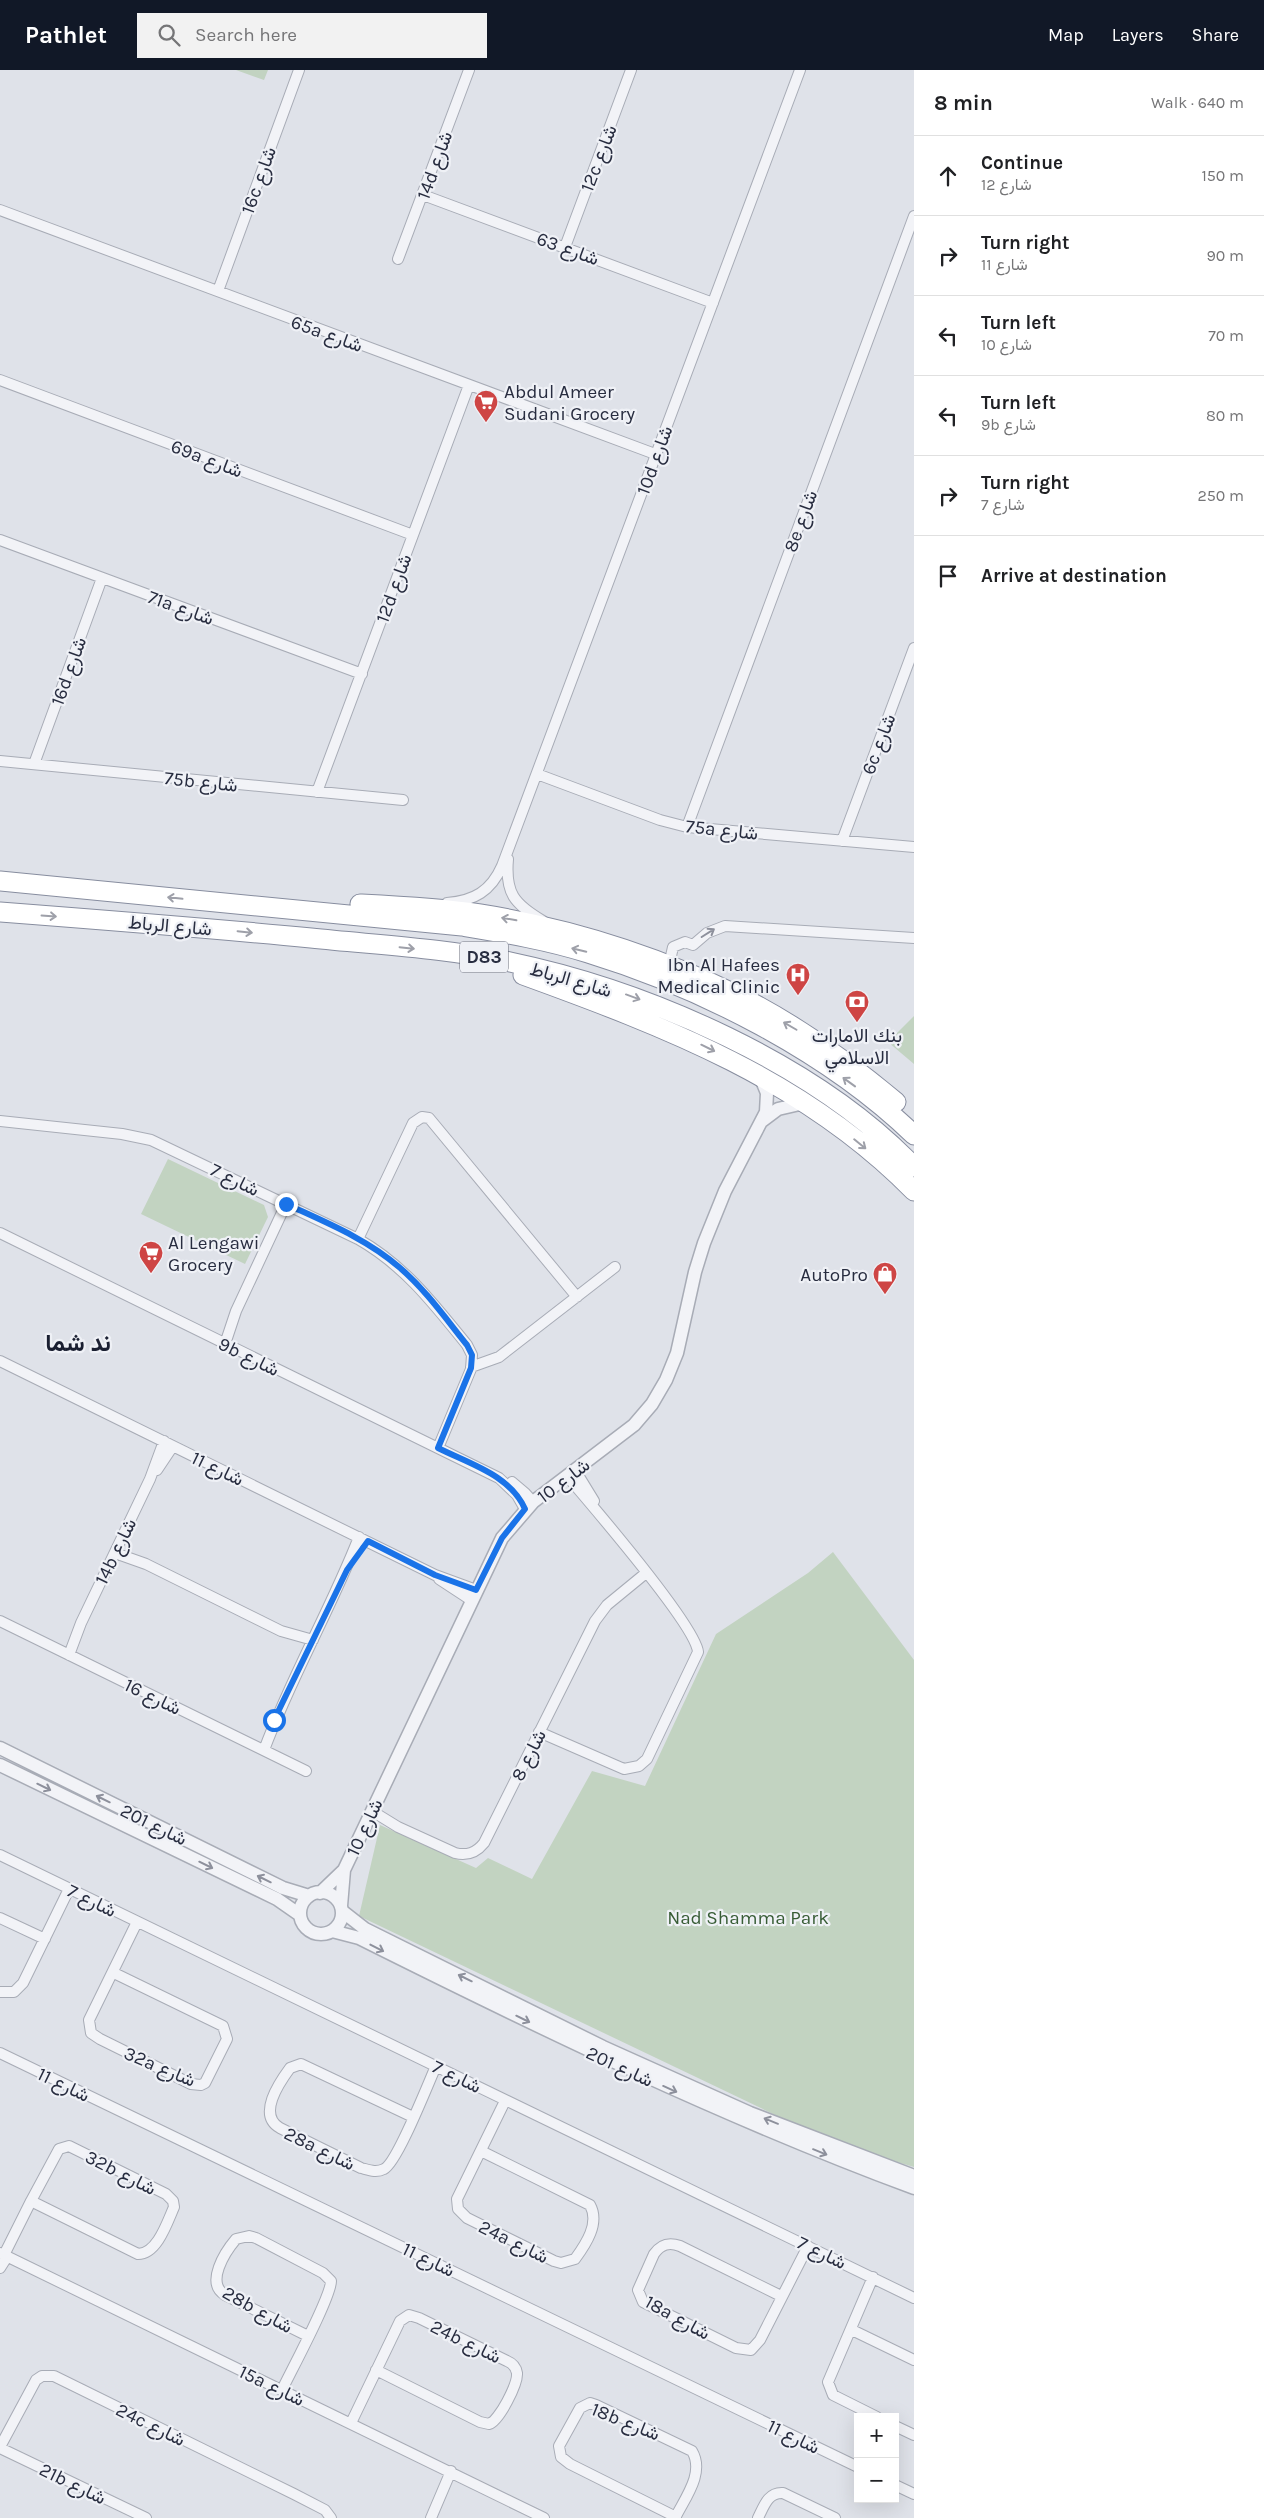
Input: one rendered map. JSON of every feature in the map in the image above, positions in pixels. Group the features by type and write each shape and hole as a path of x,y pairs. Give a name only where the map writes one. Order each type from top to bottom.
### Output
{"highway":[{"name":"شارع الرباط","path":"0,881 462,926 516,935 588,953 676,985 727,1008 816,1058 879,1104 914,1135"},
{"path":"210,901 282,900 396,906 480,914 562,932 674,969 740,997 804,1034 871,1081 914,1117"},
{"name":"شارع الرباط","path":"0,912 205,928 466,954 526,966 594,984 693,1022 766,1058 814,1087 860,1119 914,1167"},
{"path":"466,954 664,1028 758,1074 835,1124 914,1191"}],"street":[{"name":"16c شارع","path":"218,291 299,70"},
{"name":"14d شارع","path":"398,259 469,70"},
{"name":"12c شارع","path":"565,247 631,70"},
{"name":"10d شارع","path":"396,906 454,903 480,895 493,882 509,850 655,454 800,70"},
{"name":"شارع 63","path":"423,195 713,303"},
{"name":"65a شارع","path":"0,210 655,454"},
{"name":"8e شارع","path":"687,827 914,216"},
{"name":"69a شارع","path":"0,380 414,535"},
{"name":"12d شارع","path":"318,792 469,385"},
{"name":"71a شارع","path":"0,540 362,674"},
{"name":"16d شارع","path":"34,764 102,578"},
{"name":"6c شارع","path":"842,840 914,648"},
{"name":"75b شارع","path":"0,761 403,800"},
{"name":"75a شارع","path":"538,774 660,820 687,827 914,848"},
{"name":"10d شارع","path":"509,850 507,876 516,902 531,914 562,932"},
{"path":"674,969 671,956 673,947 685,942 693,945 707,933 725,926 914,938"},
{"name":"شارع 10","path":"341,1909 344,1870 473,1595 502,1538 529,1506 634,1425 652,1404 666,1380 677,1353 695,1272 704,1244 725,1191 762,1121 768,1102 767,1093 758,1074"},
{"name":"شارع 10","path":"762,1121 778,1109 804,1103"},
{"path":"358,1239 413,1123 419,1118 429,1118 577,1297"},
{"name":"شارع 7","path":"0,1121 122,1134 151,1140 358,1239 386,1256 413,1280 467,1345 472,1355"},
{"path":"221,1342 289,1206"},
{"name":"9b شارع","path":"0,1233 499,1478 529,1506"},
{"path":"471,1367 499,1357 615,1267"},
{"path":"435,1447 471,1367 472,1355 485,1358 499,1357"},
{"name":"شارع 11","path":"0,1361 364,1539 473,1595"},
{"name":"14b شارع","path":"65,1653 169,1444"},
{"path":"541,1729 624,1769 639,1766 647,1759 696,1660 698,1647 694,1638 571,1473"},
{"path":"260,1749 364,1539"},
{"path":"116,1550 311,1645"},
{"name":"شارع 8","path":"370,1815 455,1853 465,1854 478,1850 484,1843 595,1621 607,1605 625,1589 648,1575"},
{"name":"شارع 16","path":"0,1621 306,1771"},
{"name":"شارع 201","path":"0,1748 283,1888 314,1894"},
{"name":"شارع 201","path":"0,1765 277,1899 300,1915"},
{"name":"شارع 7","path":"0,1855 914,2298"},
{"name":"شارع 10","path":"314,1894 344,1870"},
{"path":"0,1992 8,1994 19,1989 69,1889"},
{"path":"314,1894 332,1896 341,1909 340,1922 332,1931 315,1933 305,1926 300,1915 303,1902 314,1894"},
{"name":"شارع 201","path":"341,1909 364,1929 603,2047 750,2112 914,2176"},
{"path":"0,1918 45,1939"},
{"name":"32a شارع","path":"114,1973 222,2026 227,2038 205,2083 201,2085 191,2084 100,2039 92,2033 89,2020 114,1973 137,1922"},
{"name":"شارع 201","path":"332,1931 359,1938 649,2080 755,2126 914,2188"},
{"name":"شارع 11","path":"0,2052 254,2177 373,2232 854,2465"},
{"name":"28a شارع","path":"413,2117 301,2064 290,2068 269,2110 269,2115 275,2125 372,2172 383,2170 391,2164 413,2117 436,2066"},
{"name":"24a شارع","path":"481,2152 590,2205 594,2213 595,2222 575,2259 561,2263 554,2261 462,2215 458,2209 457,2199 505,2100"},
{"name":"32b شارع","path":"0,2268 4,2255 31,2201 59,2149 69,2146 166,2194 173,2201 174,2207 153,2248 143,2254 138,2254 31,2201"},
{"name":"28b شارع","path":"282,2390 308,2336 331,2287 328,2276 249,2236 236,2239 216,2278 217,2288 225,2295 308,2336"},
{"name":"18a شارع","path":"781,2296 680,2246 669,2244 658,2249 654,2254 638,2290 643,2302 743,2351 757,2346 808,2246"},
{"name":"15a شارع","path":"4,2255 350,2424 455,2472 544,2518"},
{"path":"869,2413 833,2395 829,2389 830,2376 852,2330 873,2277"},
{"name":"24b شارع","path":"350,2424 376,2370 400,2321 409,2315 507,2361 512,2364 517,2373 498,2419 489,2424 480,2422 376,2370"},
{"path":"852,2330 914,2360"},
{"name":"24c شارع","path":"0,2447 36,2380 42,2376 54,2376 294,2494 325,2510 330,2518"},
{"name":"18b شارع","path":"590,2403 596,2405 692,2452 697,2459 698,2470 675,2517 570,2464 561,2457 560,2446 580,2408 590,2403"},
{"path":"899,2428 914,2435"},
{"name":"21b شارع","path":"0,2447 146,2518"},
{"path":"432,2515 455,2472"},
{"path":"899,2487 914,2494"},
{"path":"758,2518 768,2498 778,2493 783,2493 835,2518"}],"green space":[{"path":"236,70 268,70 264,80"},
{"path":"914,1016 914,1064 888,1042"},
{"path":"168,1159 264,1205 268,1217 245,1264 141,1214"},
{"name":"Nad Shamma Park","path":"833,1552 914,1660 914,2167 836,2144 359,1916 380,1825 476,1868 488,1858 532,1879 592,1771 645,1786 716,1634 808,1573"}],"place":[{"name":"Abdul Ameer Sudani Grocery","path":"486,423"},
{"name":"Ibn Al Hafees Medical Clinic","path":"798,996"},
{"name":"بنك الامارات الاسلامي","path":"857,1023"},
{"name":"Al Lengawi Grocery","path":"151,1274"},
{"name":"AutoPro","path":"885,1295"}],"district":[{"name":"ند شما","path":"78,1343"}],"route":[{"path":"274,1720 347,1570 368,1541 435,1575 476,1590 502,1538 525,1509 512,1488 499,1478 438,1448 471,1368 472,1355 467,1345 426,1294 386,1256 358,1239 286,1204"}]}
